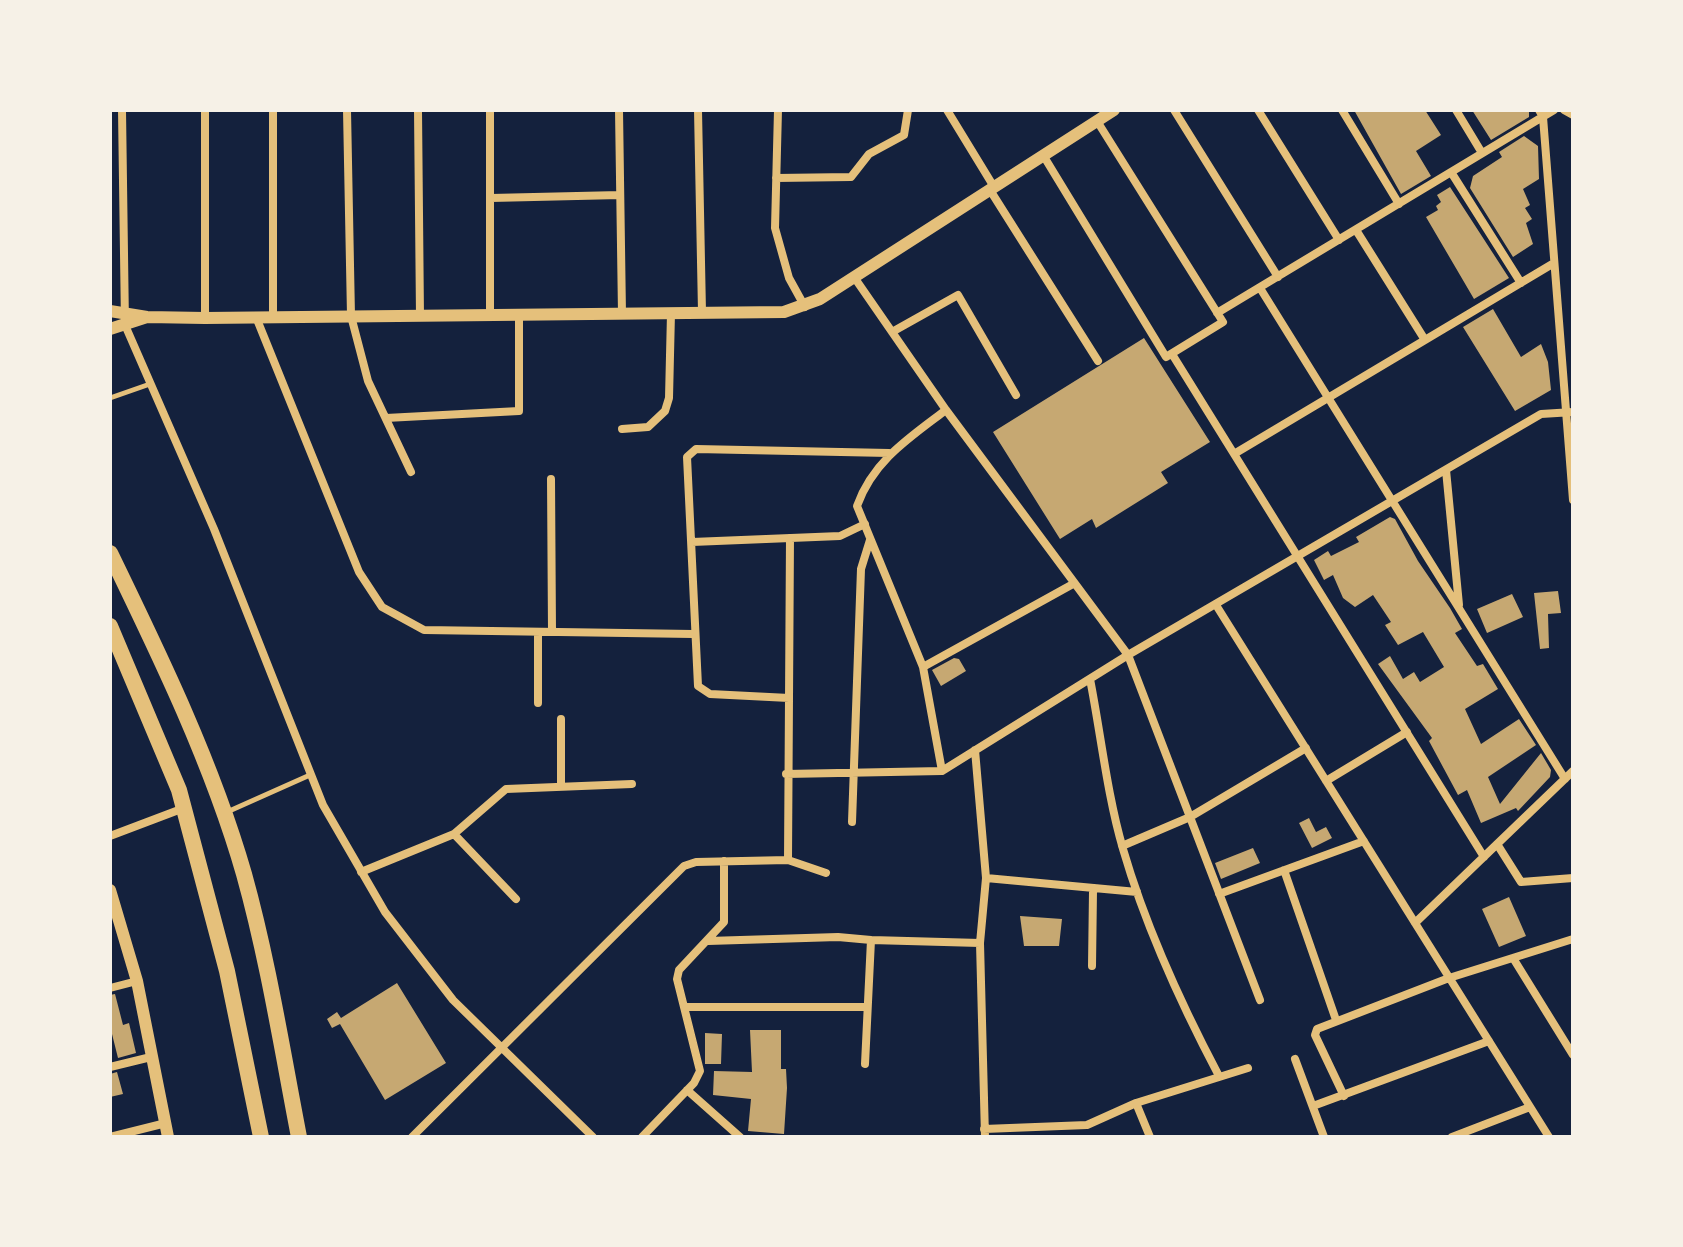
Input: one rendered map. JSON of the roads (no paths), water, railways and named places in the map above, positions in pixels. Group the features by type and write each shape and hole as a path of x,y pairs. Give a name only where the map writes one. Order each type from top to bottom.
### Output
{"highway":[{"path":"110,553 150,636 224,814 258,935 299,1137"},
{"path":"110,626 167,757 185,808 230,986 261,1137"}],"street":[{"path":"122,110 116,311 125,325 214,529 310,775 361,872 417,955 453,1000 593,1137"},
{"path":"205,110 205,318"},
{"path":"273,110 273,317"},
{"path":"347,110 351,316 359,355 411,472"},
{"path":"418,110 420,318"},
{"path":"490,110 490,317"},
{"path":"619,110 622,314"},
{"path":"698,110 702,312"},
{"path":"778,110 775,228 778,250 805,307"},
{"path":"776,178 851,177 869,154 904,135 908,110"},
{"path":"947,110 1098,361"},
{"path":"116,311 147,317 420,318 702,312 761,314 805,307 1114,110"},
{"path":"1174,110 1278,277"},
{"path":"1258,110 1339,240"},
{"path":"1342,110 1399,204"},
{"path":"1456,110 1482,153"},
{"path":"1217,313 1482,153 1541,113 1554,110"},
{"path":"1564,110 1573,115"},
{"path":"1541,113 1570,412 1573,500"},
{"path":"1043,155 1166,357 1223,322 1097,121"},
{"path":"1451,172 1521,283"},
{"path":"491,198 620,195"},
{"path":"1356,230 1425,340"},
{"path":"1234,454 1554,263"},
{"path":"854,277 946,410 1128,655 1260,1000"},
{"path":"1260,288 1565,779"},
{"path":"892,332 958,295 1016,395"},
{"path":"622,429 648,427 665,411 669,398 671,313"},
{"path":"386,418 519,411 519,316"},
{"path":"110,329 147,317"},
{"path":"256,317 359,572 382,607 424,630 693,634"},
{"path":"1172,354 1484,857"},
{"path":"942,771 923,667 857,506 865,483 889,453 946,410"},
{"path":"786,774 942,771 1128,655 1541,414 1570,412"},
{"path":"789,698 702,692 698,686 693,634 687,457 696,449 889,453"},
{"path":"1446,470 1459,609"},
{"path":"551,479 552,632"},
{"path":"692,542 840,536 865,524"},
{"path":"788,860 786,774 790,538"},
{"path":"852,822 861,569 870,539"},
{"path":"923,667 1073,584"},
{"path":"1216,605 1549,1137"},
{"path":"538,633 538,703"},
{"path":"1090,679 1122,846 1137,892 1190,1022 1219,1076"},
{"path":"561,719 561,785"},
{"path":"1326,781 1407,732"},
{"path":"1122,846 1190,817 1306,748"},
{"path":"975,750 986,878 980,943 985,1133 1087,1125 1136,1103 1248,1068"},
{"path":"1415,923 1573,771"},
{"path":"361,872 454,834 506,789 632,784"},
{"path":"110,836 185,808"},
{"path":"454,834 516,899"},
{"path":"1219,894 1364,841"},
{"path":"1497,844 1521,882 1573,878"},
{"path":"412,1137 499,1046 674,874 696,862 788,860 826,873"},
{"path":"642,1137 687,1090 700,1071 699,1057 677,979 679,970 724,922 724,861"},
{"path":"1284,870 1336,1020"},
{"path":"986,878 1093,891 1137,892"},
{"path":"110,890 137,981 168,1137"},
{"path":"1092,966 1093,891"},
{"path":"707,941 838,937 980,943"},
{"path":"1344,1096 1315,1035 1317,1029 1449,978 1573,939"},
{"path":"865,1064 865,1007 871,940"},
{"path":"1513,958 1573,1055"},
{"path":"110,988 137,981"},
{"path":"684,1007 865,1007"},
{"path":"1313,1106 1489,1041"},
{"path":"110,1067 151,1057"},
{"path":"1295,1059 1324,1137"},
{"path":"687,1090 740,1137"},
{"path":"1136,1103 1150,1137"},
{"path":"1452,1137 1530,1107"},
{"path":"110,1137 166,1123"}],"lane":[{"path":"110,398 150,384"},
{"path":"224,814 310,775"}]}
